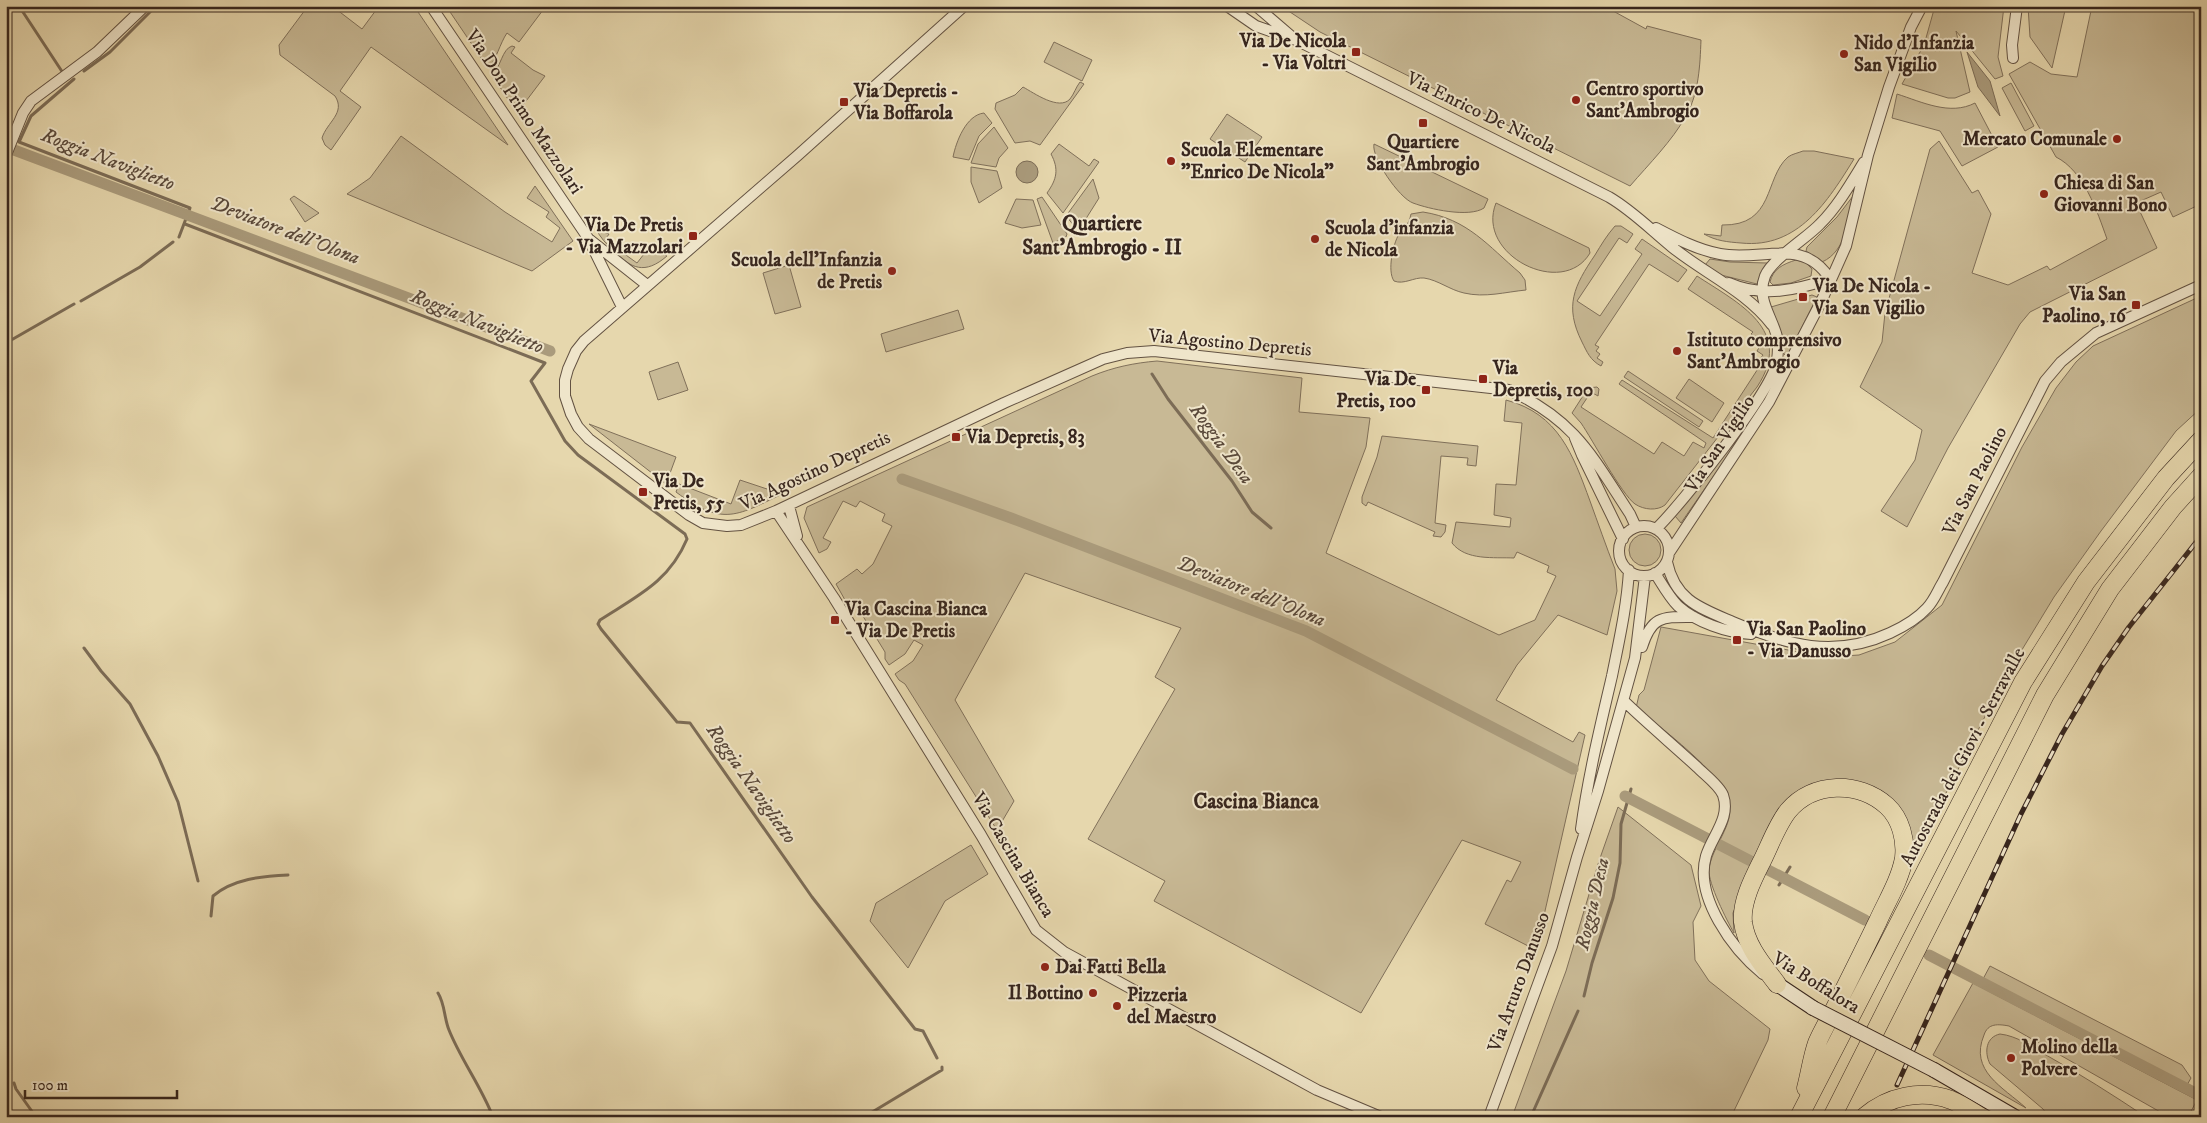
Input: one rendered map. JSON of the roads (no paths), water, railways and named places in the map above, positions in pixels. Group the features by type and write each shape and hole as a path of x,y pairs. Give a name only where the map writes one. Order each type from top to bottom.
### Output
{"highway":[{"name":"Autostrada dei Giovi - Serravalle","path":"1800,1116 2023,682 2086,582 2166,478 2201,440"},
{"path":"1832,1117 2045,695 2110,589 2173,507 2201,476"},
{"path":"1777,984 1746,937 1743,920 1751,883 1768,848 1788,811 1799,801 1822,789 1835,787 1861,791 1875,797 1888,807 1897,819 1904,844 1904,858 1898,877 1817,1044 1800,1116"},
{"path":"1864,1117 1875,1107 1885,1102 1906,1096 1930,1095 1951,1100 1981,1117"}],"street":[{"path":"6,155 14,132 31,101 97,52 145,6"},
{"name":"Via Don Primo Mazzolari","path":"432,6 588,238 622,307"},
{"path":"948,6 956,16"},
{"name":"Via Agostino Depretis","path":"964,6 956,16 579,346 568,369 565,380 565,396 578,427 589,439 661,495 703,523 727,526 741,525 789,506 1004,403 1104,360 1126,353 1173,353 1509,390 1549,411 1589,450 1630,514 1636,527"},
{"name":"Via Enrico De Nicola","path":"1227,6 1256,26 1296,40 1598,190 1621,204 1646,223 1672,247 1760,310 1772,325"},
{"name":"Via Enrico De Nicola","path":"1256,6 1296,40"},
{"name":"Via San Vigilio","path":"1911,27 1915,6"},
{"name":"Via San Vigilio","path":"1668,558 1769,402 1821,302 1846,246 1868,155 1889,86 1911,27 1922,6"},
{"path":"2013,58 2012,45 2017,6"},
{"name":"Via San Vigilio","path":"1788,253 1820,224 1845,193 1868,155"},
{"name":"Via Enrico De Nicola","path":"1646,223 1692,246 1720,254 1750,256 1798,254 1810,258 1824,270 1830,279 1790,291 1762,291 1744,288 1719,279"},
{"name":"Via Don Primo Mazzolari","path":"588,238 647,285"},
{"path":"1762,291 1766,273 1776,261 1788,253"},
{"name":"Via San Paolino","path":"1668,558 1673,583 1687,599 1705,610 1769,636 1809,646 1841,648 1872,642 1916,619 1928,607 1943,582 2044,382 2061,362 2096,333 2201,286"},
{"name":"Via San Vigilio","path":"1656,529 1718,453 1768,384 1778,361 1777,338 1765,308 1762,291"},
{"name":"Via Agostino Depretis","path":"1574,434 1582,455 1623,538"},
{"name":"Via Cascina Bianca","path":"789,506 798,542"},
{"name":"Via Cascina Bianca","path":"776,511 798,542 981,835 1036,930 1064,952 1213,1034 1317,1090 1381,1117"},
{"path":"1643,526 1656,529 1666,539 1668,558 1650,574 1637,574 1629,570 1621,559 1620,553 1623,538 1636,527 1643,526"},
{"name":"Via Arturo Danusso","path":"1577,858 1586,788 1618,645 1628,589 1629,570"},
{"name":"Via San Paolino","path":"1650,574 1677,605 1694,617 1718,627 1745,634 1769,636"},
{"name":"Via Arturo Danusso","path":"1489,1117 1552,946 1624,701 1635,658 1650,574"},
{"path":"1635,658 1642,649 1651,625 1664,618 1694,617"},
{"path":"1618,645 1623,641 1633,644 1635,658"},
{"name":"Via Boffalora","path":"1624,701 1707,776 1722,793 1724,813 1706,857 1704,877 1707,892 1720,925 1752,966 1813,1008 1934,1070 2015,1117"}],"waterway":[{"name":"Roggia Naviglietto","path":"19,6 63,73"},
{"path":"84,71 110,52 154,8"},
{"name":"Roggia Naviglietto","path":"74,79 31,116 19,142 190,208 179,237"},
{"name":"Deviatore dell'Olona","path":"6,147 550,351"},
{"name":"Roggia Naviglietto","path":"185,224 545,363 531,381 565,441 578,455 685,534 687,539 680,554 651,587 600,620 598,624 677,722 690,723 812,897 915,1029 923,1031 937,1058"},
{"path":"81,301 140,267 173,242"},
{"path":"6,343 74,304"},
{"name":"Roggia Desa","path":"1152,374 1168,399 1232,481 1252,512 1271,528"},
{"name":"Deviatore dell'Olona","path":"902,479 1011,518 1306,631 1573,769"},
{"path":"84,648 130,704 158,756 178,802 198,881"},
{"name":"Roggia Desa","path":"1584,996 1592,963 1613,898 1620,863 1621,824 1631,789"},
{"path":"1625,796 1865,920"},
{"path":"1779,885 1790,867"},
{"path":"211,916 213,896 221,890 239,882 268,876 288,875"},
{"path":"1929,955 2201,1096"},
{"path":"438,993 447,1025 454,1041 493,1117"},
{"name":"Roggia Desa","path":"1533,1112 1578,1011"},
{"name":"Roggia Naviglietto","path":"864,1117 942,1070 942,1067"},
{"path":"14,1083 16,1089 36,1117"}],"railway":[{"path":"1897,1085 2021,814 2062,734 2102,666 2129,627 2201,536"},
{"path":"1882,1117 1884,1113"}],"place":[{"name":"Via De Nicola - Via Voltri","path":"1356,52"},
{"name":"Nido d'Infanzia San Vigilio","path":"1844,54"},
{"name":"Centro sportivo Sant'Ambrogio","path":"1576,100"},
{"name":"Via Depretis - Via Boffarola","path":"844,102"},
{"name":"Quartiere Sant'Ambrogio","path":"1423,123"},
{"name":"Mercato Comunale","path":"2117,139"},
{"name":"Scuola Elementare \"Enrico De Nicola\"","path":"1171,161"},
{"name":"Chiesa di San Giovanni Bono","path":"2044,194"},
{"name":"Via De Pretis - Via Mazzolari","path":"693,236"},
{"name":"Scuola d'infanzia de Nicola","path":"1315,239"},
{"name":"Scuola dell’Infanzia de Pretis","path":"892,271"},
{"name":"Via De Nicola - Via San Vigilio","path":"1803,297"},
{"name":"Via San Paolino, 16","path":"2136,305"},
{"name":"Istituto comprensivo Sant'Ambrogio","path":"1677,351"},
{"name":"Via Depretis, 100","path":"1483,379"},
{"name":"Via De Pretis, 100","path":"1426,390"},
{"name":"Via Depretis, 83","path":"956,437"},
{"name":"Via De Pretis, 55","path":"643,492"},
{"name":"Via Cascina Bianca - Via De Pretis","path":"835,620"},
{"name":"Via San Paolino - Via Danusso","path":"1737,640"},
{"name":"Dai Fatti Bella","path":"1045,967"},
{"name":"Il Bottino","path":"1093,993"},
{"name":"Pizzeria del Maestro","path":"1117,1006"},
{"name":"Molino della Polvere","path":"2011,1058"}],"district":[{"name":"Quartiere Sant'Ambrogio - II","path":"1102,236"},
{"name":"Cascina Bianca","path":"1256,802"}]}
